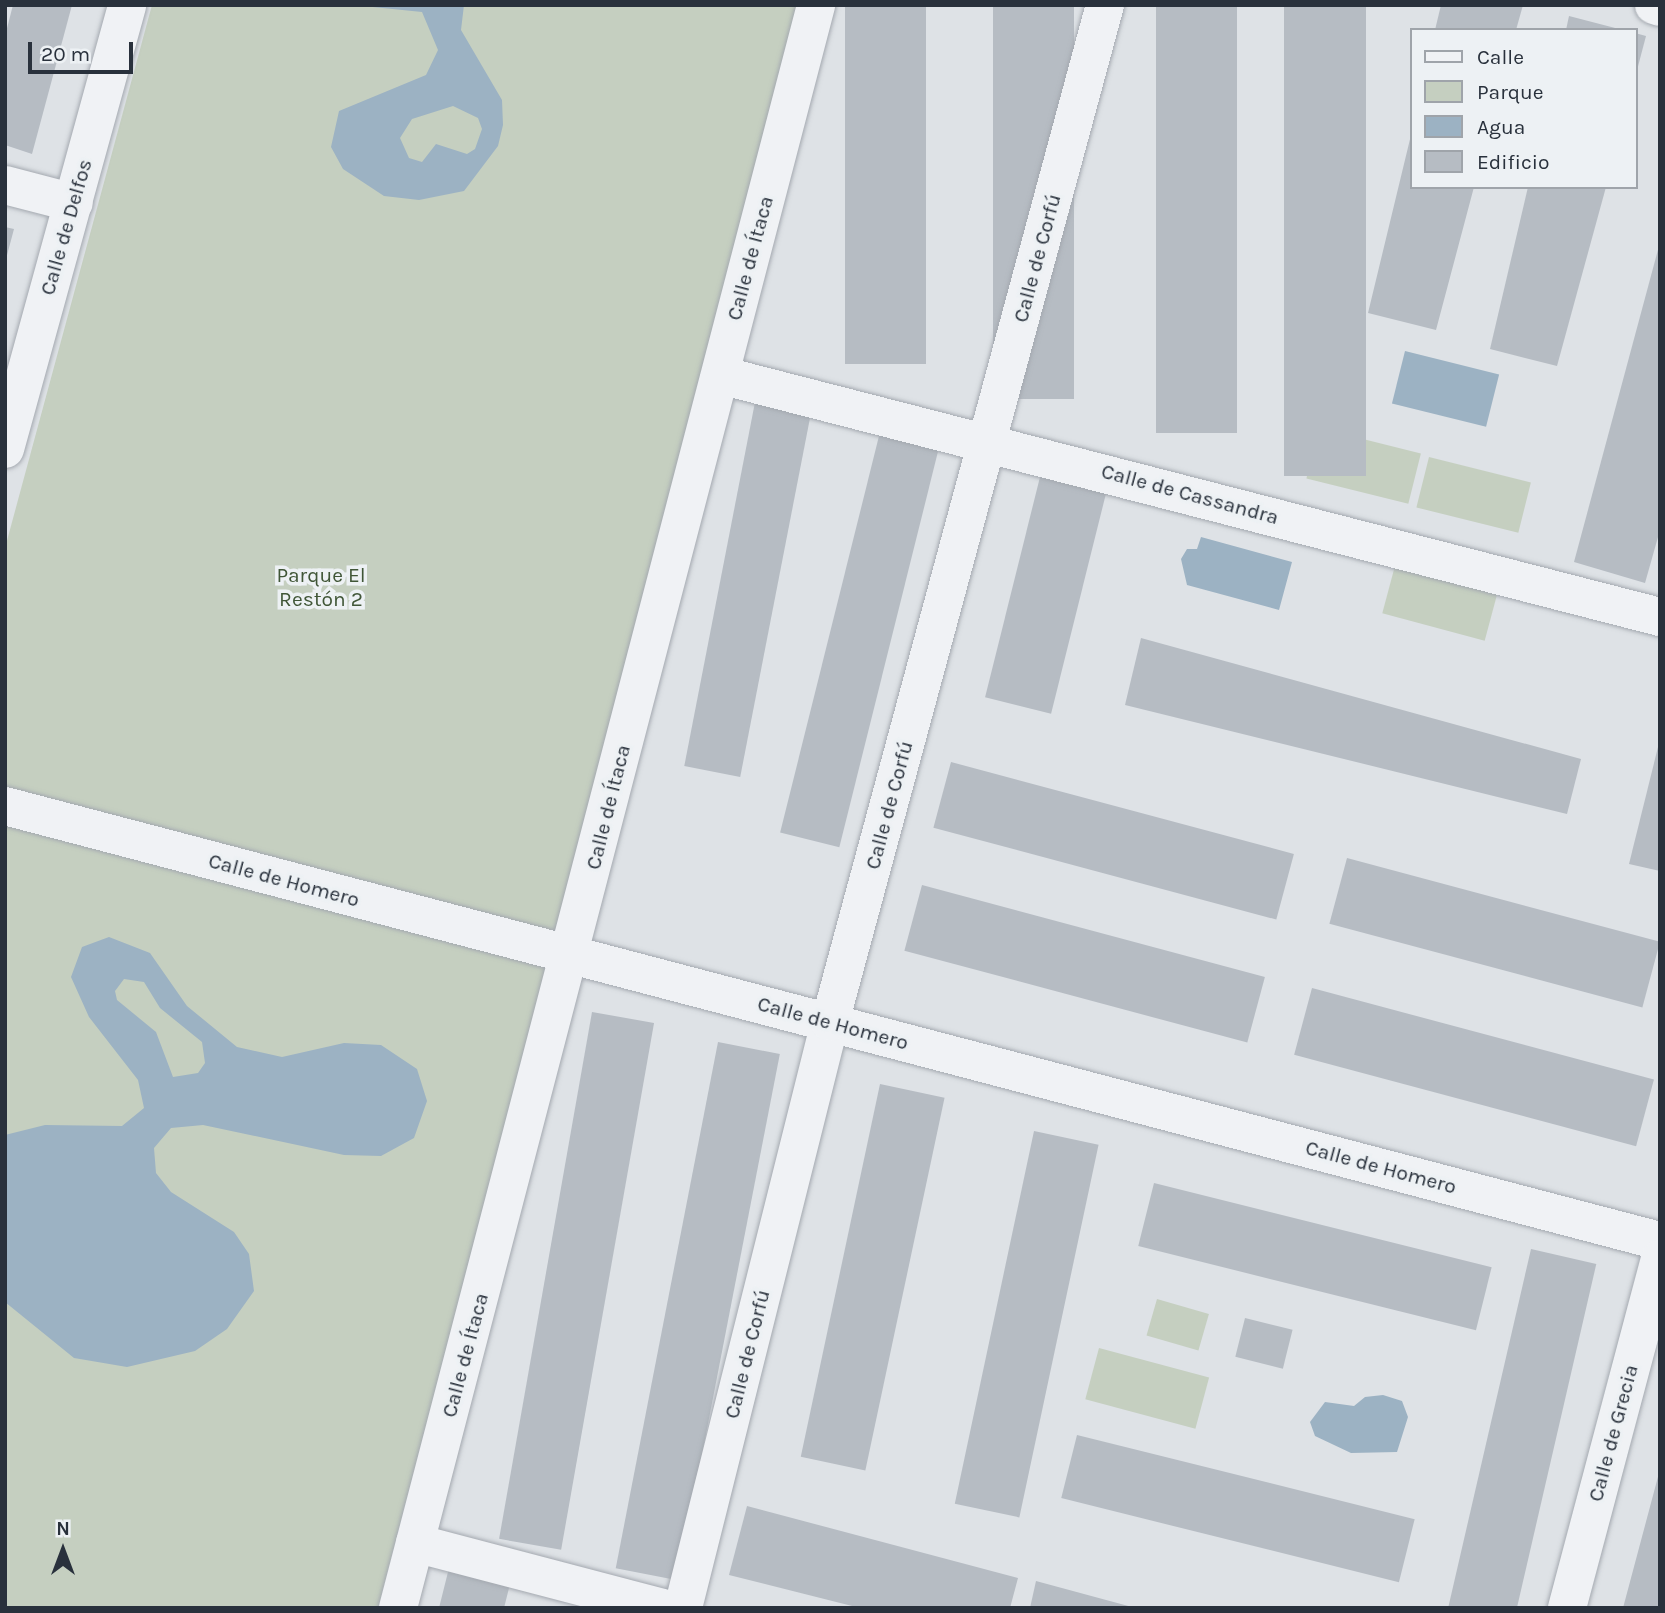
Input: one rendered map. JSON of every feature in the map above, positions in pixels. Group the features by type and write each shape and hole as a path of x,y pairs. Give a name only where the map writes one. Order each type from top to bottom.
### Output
{"street":[{"name":"Calle de Delfos","path":"5,449 127,5"},
{"name":"Calle de Ítaca","path":"398,1608 816,5"},
{"name":"Calle de Corfú","path":"683,1608 830,1022 1105,5"},
{"path":"1654,5 1660,7"},
{"path":"5,185 74,202"},
{"name":"Calle de Cassandra","path":"720,375 1660,617"},
{"name":"Calle de Homero","path":"5,806 1660,1241"},
{"name":"Calle de Grecia","path":"1567,1608 1660,1259"},
{"path":"415,1543 662,1608"}],"green space":[{"name":"Parque El Restón 2","path":"152,5 799,5 378,1608 5,1608 5,548"},
{"path":"1319,428 1421,453 1408,504 1306,478"},
{"path":"1429,457 1531,482 1518,533 1416,507"},
{"path":"1396,562 1498,589 1485,641 1382,613"},
{"path":"1157,1299 1209,1314 1198,1350 1147,1336"},
{"path":"1099,1348 1209,1378 1195,1429 1085,1399"}],"water":[{"path":"353,5 464,5 461,30 502,100 503,125 498,146 464,191 419,200 384,196 343,169 331,147 339,111 426,75 438,50 422,12","holes":["453,106 478,118 482,129 475,149 467,154 436,144 422,162 409,158 400,138 412,119"]},
{"path":"1405,351 1499,374 1486,427 1392,403"},
{"path":"1201,537 1292,562 1279,610 1187,585 1181,559 1187,549 1197,549"},
{"path":"109,937 150,953 187,1006 237,1047 282,1057 344,1043 381,1045 417,1069 427,1101 414,1138 381,1156 344,1155 203,1125 171,1128 154,1148 156,1173 171,1192 234,1232 249,1254 254,1291 227,1329 195,1351 127,1367 74,1358 5,1302 5,1135 45,1125 122,1126 144,1108 138,1080 89,1017 71,977 82,947","holes":["124,979 144,982 160,1008 202,1042 205,1063 198,1073 173,1077 156,1032 117,1000 115,991"]},
{"path":"1383,1395 1402,1401 1408,1417 1397,1452 1351,1453 1315,1436 1310,1422 1325,1402 1354,1406 1365,1397"}],"building":[{"path":"13,5 72,5 32,154 5,145 5,36"},
{"path":"845,5 926,5 926,364 845,364"},
{"path":"993,5 1074,5 1074,399 993,399"},
{"path":"1156,5 1237,5 1237,433 1156,433"},
{"path":"1284,5 1366,5 1366,476 1284,476"},
{"path":"1441,5 1523,5 1517,28 1435,28"},
{"path":"1569,16 1615,28 1566,28"},
{"path":"1637,34 1646,36 1637,70"},
{"path":"1410,139 1410,189 1473,189 1436,330 1368,313"},
{"path":"1528,189 1605,189 1557,366 1490,349"},
{"path":"5,227 14,229 6,259 5,258"},
{"path":"1659,246 1660,530 1645,583 1574,562"},
{"path":"756,397 812,408 740,777 684,766"},
{"path":"881,428 940,443 839,847 780,833"},
{"path":"1040,477 1106,493 1051,714 985,697"},
{"path":"1141,638 1581,759 1567,814 1125,705"},
{"path":"1660,743 1660,871 1629,864"},
{"path":"951,762 1294,854 1276,920 933,828"},
{"path":"1347,858 1660,942 1642,1008 1329,924"},
{"path":"922,885 1265,977 1247,1043 904,951"},
{"path":"1312,988 1654,1080 1636,1146 1294,1055"},
{"path":"592,1012 654,1023 561,1550 499,1539"},
{"path":"718,1042 780,1054 678,1580 616,1568"},
{"path":"880,1084 945,1098 865,1470 801,1457"},
{"path":"1034,1131 1099,1145 1019,1517 955,1504"},
{"path":"1154,1183 1492,1267 1476,1330 1138,1246"},
{"path":"1531,1249 1596,1264 1517,1608 1448,1608"},
{"path":"1245,1318 1293,1330 1283,1369 1235,1357"},
{"path":"1077,1435 1415,1519 1399,1582 1061,1498"},
{"path":"1659,1473 1660,1608 1623,1608"},
{"path":"747,1506 1018,1578 1010,1608 860,1608 729,1575"},
{"path":"449,1568 511,1580 504,1608 439,1608"},
{"path":"1036,1581 1132,1607 1132,1608 1030,1608"}]}
